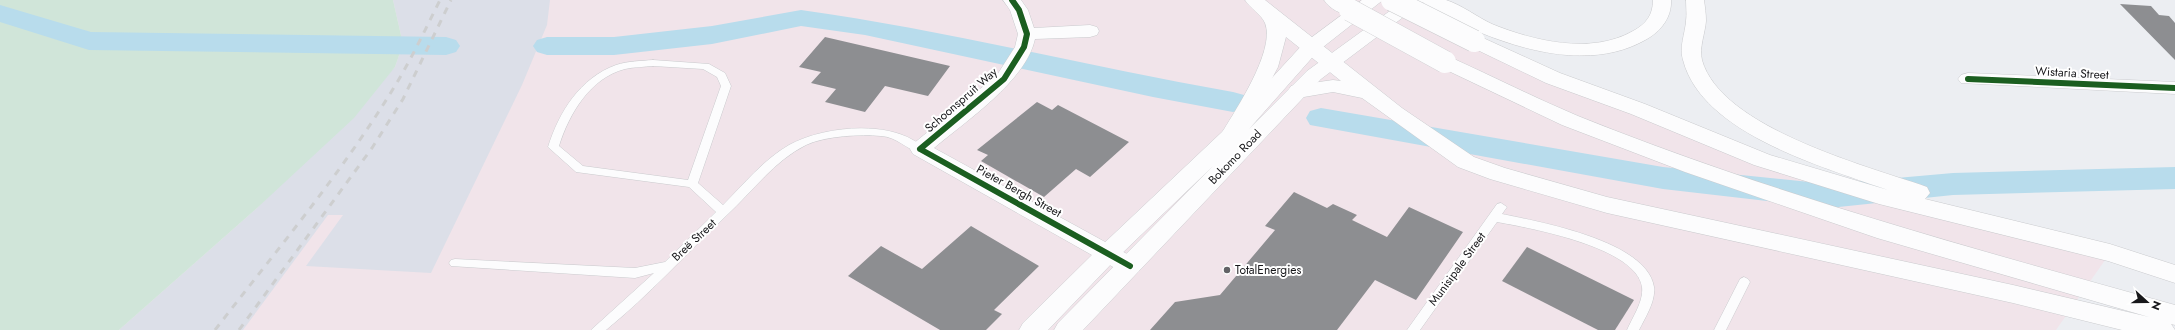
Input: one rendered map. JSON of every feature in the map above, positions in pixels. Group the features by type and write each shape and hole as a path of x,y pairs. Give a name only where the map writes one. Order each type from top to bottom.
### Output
{"main road":[{"path":"1332,0 1445,62 1569,120 1693,167 1885,232 2175,315"},
{"name":"Bokomo Road","path":"1032,330 1108,253 1231,136 1311,47 1374,0"},
{"path":"1392,0 1479,34 1559,48 1595,48 1624,44 1640,36 1656,24 1660,13 1662,0"},
{"name":"Bokomo Road","path":"1067,330 1298,91 1330,61 1417,0"},
{"path":"1431,0 1479,34 1553,78 1638,109 1762,160 1879,196 2110,253 2175,274"},
{"path":"1696,0 1696,21 1692,41 1692,59 1700,80 1733,115 1787,146 2033,234"},
{"path":"1261,6 1395,113 1466,162 1530,185 1607,205 2013,294 2162,330"},
{"path":"1231,136 1272,61 1276,44 1276,29 1261,6"},
{"path":"1298,91 1333,86 1371,94"}],"street":[{"path":"1012,0 1020,10 1026,40 1090,31"},
{"name":"Schoonspruit Way","path":"920,149 1004,79 1026,40"},
{"name":"Wistaria Street","path":"1968,79 2175,88"},
{"name":"Pieter Bergh Street","path":"920,149 1130,266"}],"lane":[{"path":"692,184 726,86 721,75 705,66 653,63 621,67 599,77 574,100 558,127 553,147 580,169 692,184 724,212"},
{"name":"Pieter Bergh Street","path":"791,150 805,142 824,137 858,133 888,133 920,149"},
{"name":"Breë Street","path":"597,330 629,305 666,266 724,212 757,176 791,150"},
{"name":"Munisipale Street","path":"1413,330 1501,207"},
{"path":"1494,217 1572,234 1632,261 1642,273 1648,286 1644,303 1633,330"},
{"path":"455,263 635,273 666,266"},
{"path":"1720,330 1744,282"}],"shaded area":[{"path":"393,0 1417,0 1474,41 1762,160 2110,253 2056,330 119,330 256,209 395,67 403,44"},
{"path":"393,0 550,0 547,25 522,85 431,273 306,266 343,215 328,215 243,330 119,330 256,209 395,67 403,44"}],"green space":[{"path":"0,0 393,0 403,44 395,67 354,118 256,209 119,330 0,330"}],"building":[{"path":"2120,4 2151,6 2159,15 2169,16 2175,23 2175,60"},
{"path":"825,37 950,66 928,96 885,86 865,112 825,102 836,89 811,83 821,72 799,67"},
{"path":"1037,102 1052,110 1058,105 1129,142 1090,177 1076,169 1044,197 981,161 988,155 977,150"},
{"path":"1294,192 1327,208 1333,204 1357,215 1352,220 1387,237 1409,207 1463,232 1416,300 1375,280 1337,330 1150,330 1175,302 1220,295 1275,230 1265,226"},
{"path":"971,226 1039,266 994,310 1002,314 986,330 940,330 848,276 881,246 922,269"},
{"path":"1527,247 1634,300 1615,330 1598,330 1502,281"}],"waterway":[{"path":"0,13 89,41 446,46"},
{"path":"547,46 614,46 712,35 801,18 865,27 1153,88 1233,102"},
{"path":"1321,118 1663,178 1829,196 1953,184 2175,178"}],"railway":[{"path":"215,330 330,182 373,121 406,67 440,0"},
{"path":"239,330 372,148 403,99 451,0"}],"cycle path":[{"path":"1012,0 1019,10 1027,34 1024,47 1004,79 920,149 1130,266"},
{"path":"1968,79 2175,88"}],"place":[{"name":"TotalEnergies","path":"1227,270"}]}
